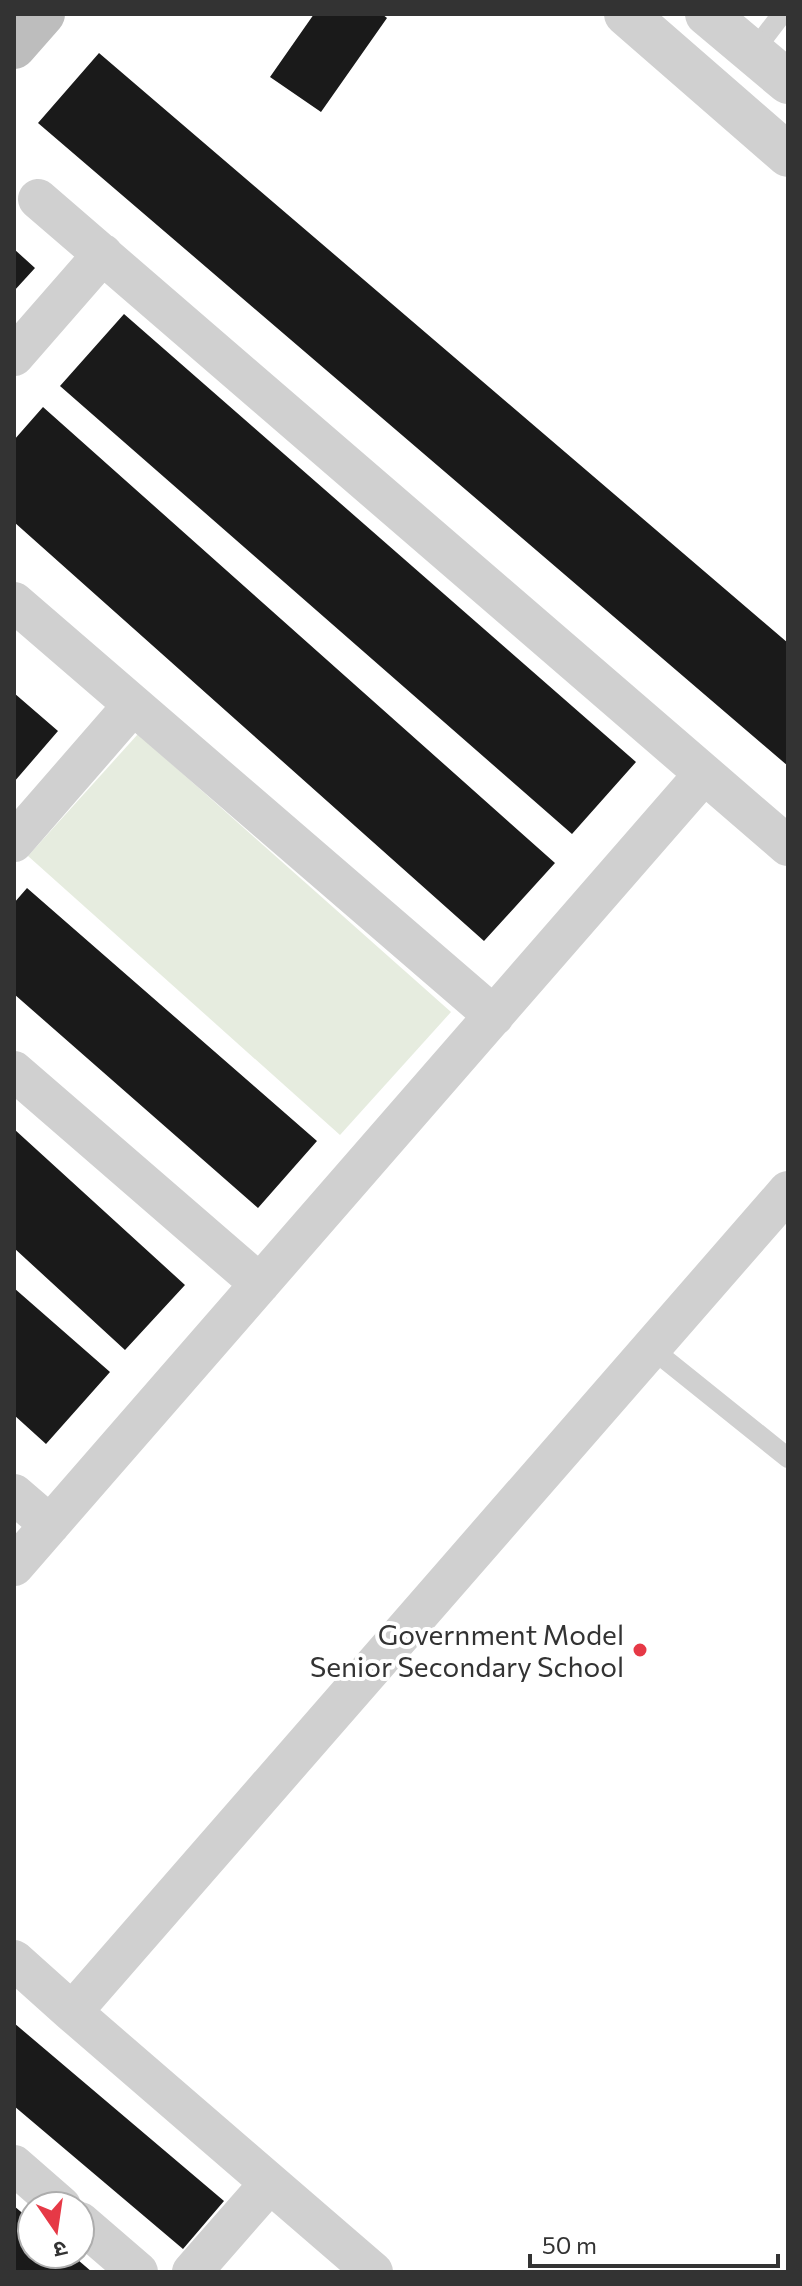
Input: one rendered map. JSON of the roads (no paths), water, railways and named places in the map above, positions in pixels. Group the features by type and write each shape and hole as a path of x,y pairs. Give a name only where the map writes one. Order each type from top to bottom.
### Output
{"main road":[{"path":"14,47 43,14"}],"street":[{"path":"626,14 788,155"},
{"path":"707,14 788,82"},
{"path":"38,199 788,846"},
{"path":"14,356 103,254"},
{"path":"14,602 494,1016"},
{"path":"14,842 133,705"},
{"path":"14,1566 704,774"},
{"path":"14,1071 260,1284"},
{"path":"72,2012 788,1191"},
{"path":"14,1494 50,1525"},
{"path":"14,1960 373,2272"},
{"path":"14,2165 43,2190"},
{"path":"192,2272 270,2183"},
{"path":"96,2236 138,2272"}],"lane":[{"path":"753,52 782,14"},
{"path":"651,1348 788,1458"}],"place":[{"name":"Government Model Senior Secondary School","path":"640,1650"}]}
